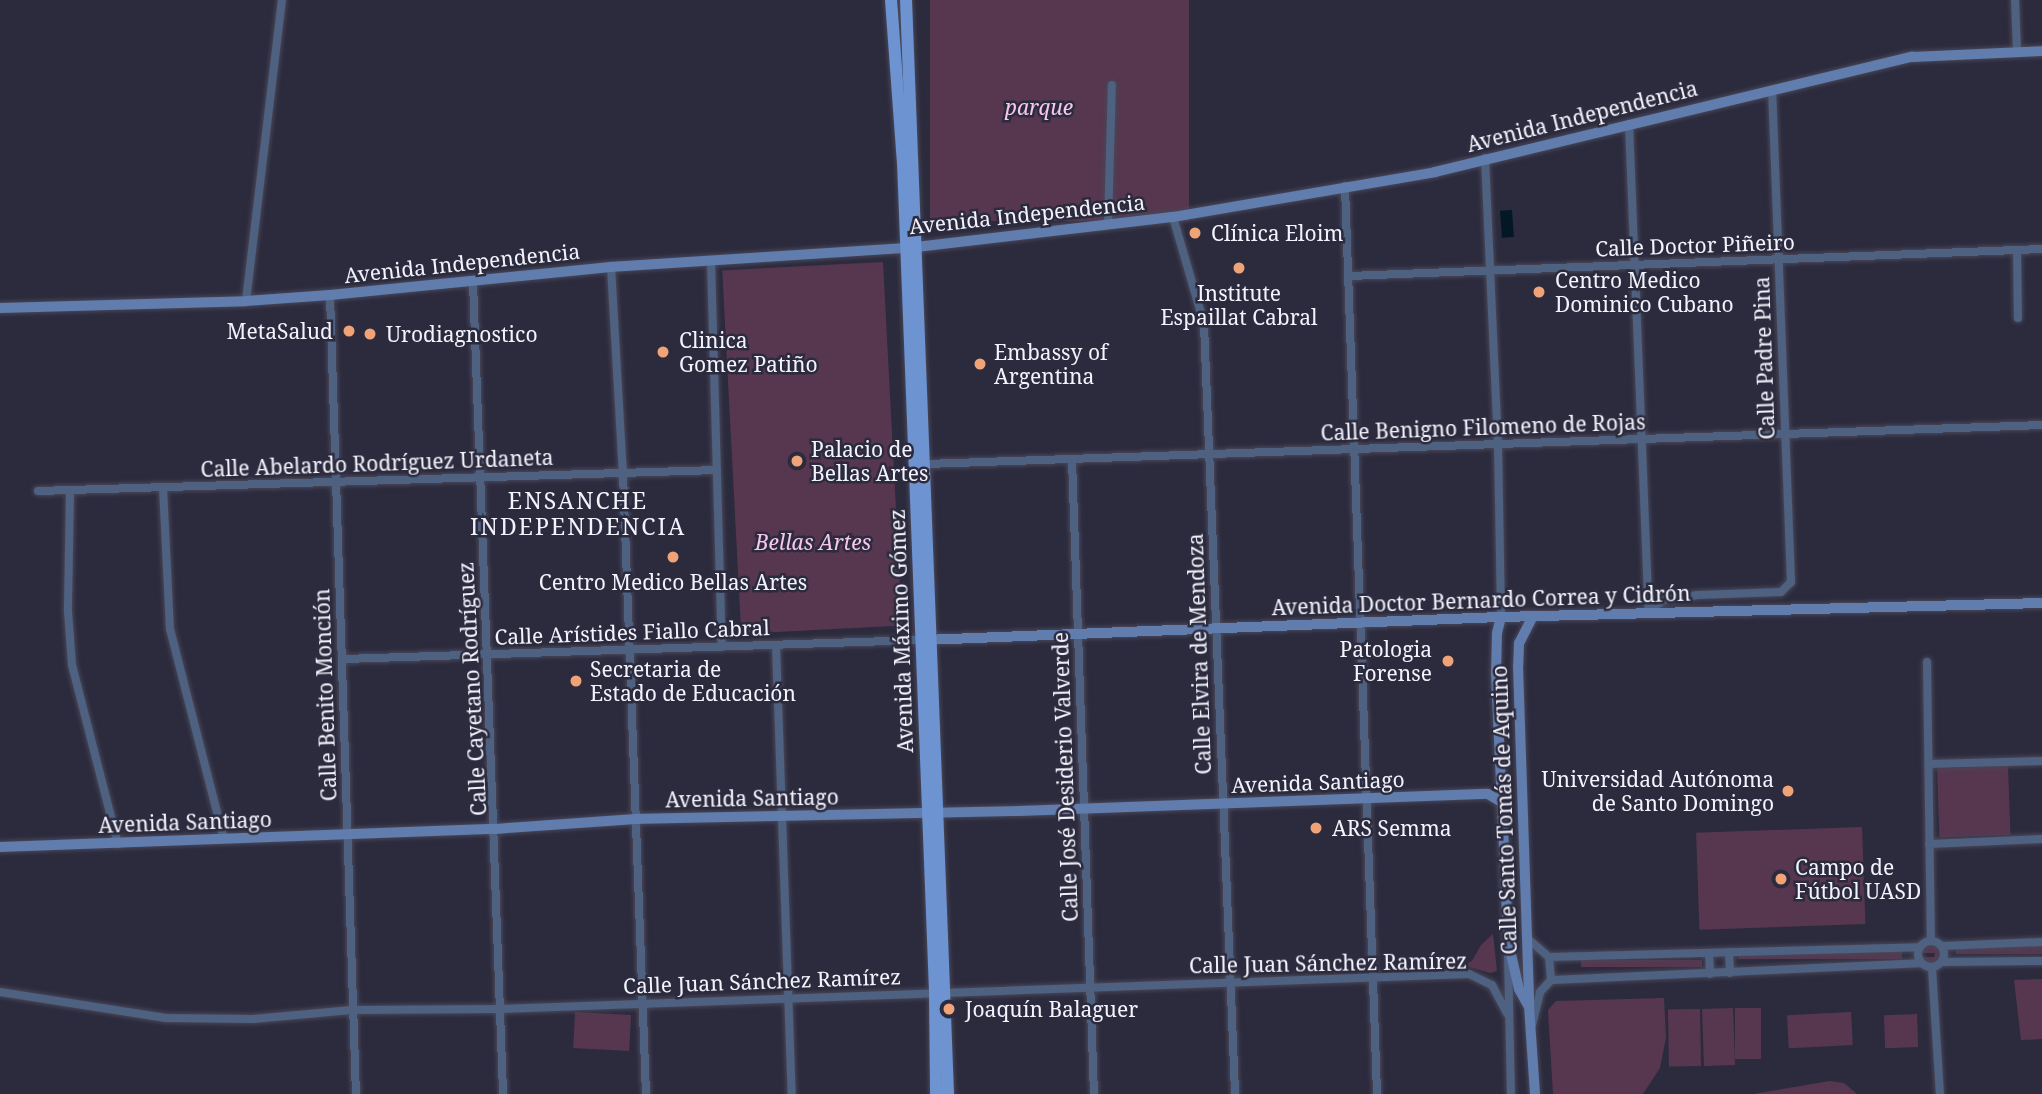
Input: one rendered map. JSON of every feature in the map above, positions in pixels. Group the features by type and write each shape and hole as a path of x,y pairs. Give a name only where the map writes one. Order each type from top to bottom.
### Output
{"main road":[{"name":"Avenida Máximo Gómez","path":"891,0 912,247 926,464 927,640"},
{"name":"Avenida Máximo Gómez","path":"906,0 912,247 933,813 948,1094"},
{"name":"Avenida Independencia","path":"0,308 246,301 331,295 611,267 912,247 1173,218 1435,172 1912,57 2017,50 2042,51"},
{"name":"Avenida Doctor Bernardo Correa y Cidrón","path":"927,640 1501,617 2042,603"},
{"name":"Calle Santo Tomás de Aquino","path":"1533,616 1519,643 1518,666 1529,1006 1535,1094"},
{"name":"Calle Santo Tomás de Aquino","path":"1501,617 1497,633 1496,673 1508,941 1519,989 1529,1006"},
{"name":"Avenida Santiago","path":"0,848 495,829 636,819 1222,806 1488,794 1503,803"},
{"name":"Avenida Máximo Gómez","path":"936,1094 941,991"}],"street":[{"path":"246,301 282,0"},
{"path":"2015,0 2017,50"},
{"path":"1108,224 1112,85"},
{"name":"Calle Padre Pina","path":"1651,613 1656,605 1666,599 1697,595 1770,594 1781,592 1791,582 1772,90"},
{"path":"1629,124 1651,613"},
{"path":"1485,158 1499,444 1501,617"},
{"path":"1346,186 1377,1094"},
{"name":"Calle Elvira de Mendoza","path":"1173,218 1204,324 1235,1094"},
{"name":"Calle Doctor Piñeiro","path":"1349,276 2042,249"},
{"path":"2017,250 2018,318"},
{"path":"711,261 722,647"},
{"path":"611,267 623,473 646,1094"},
{"name":"Calle Cayetano Rodríguez","path":"473,282 503,1094"},
{"name":"Calle Benito Monción","path":"331,295 337,573 344,659 356,1094"},
{"name":"Calle Benigno Filomeno de Rojas","path":"926,464 2042,425"},
{"name":"Calle José Desiderio Valverde","path":"1072,459 1094,1094"},
{"name":"Calle Abelardo Rodríguez Urdaneta","path":"38,491 717,470"},
{"path":"163,486 170,629 224,839"},
{"path":"70,491 68,611 72,665 118,844"},
{"name":"Calle Arístides Fiallo Cabral","path":"344,659 927,640"},
{"path":"776,645 780,817 792,1094"},
{"path":"1927,662 1931,941"},
{"path":"1929,764 2042,761"},
{"path":"1929,844 2042,839"},
{"path":"1527,938 1549,957 1920,947 1931,941"},
{"name":"Calle Santo Tomás de Aquino","path":"1508,941 1507,1013 1511,1094"},
{"path":"1931,941 1942,946 2042,942"},
{"path":"1942,946 1945,954 1943,961"},
{"path":"1920,947 1918,955 1921,963"},
{"path":"1729,952 1730,973"},
{"path":"1709,953 1710,974"},
{"path":"1549,957 1551,980"},
{"path":"1932,968 1943,961 2042,961"},
{"path":"1531,1028 1540,992 1551,980 1921,963 1932,968"},
{"path":"1932,968 1940,1094"},
{"name":"Calle Juan Sánchez Ramírez","path":"0,992 166,1018 253,1019 352,1010 500,1009 1469,974 1492,985 1507,1013"}],"green space":[{"name":"parque","path":"930,0 1189,0 1189,221 930,221"},
{"name":"Bellas Artes","path":"883,262 902,626 741,634 722,270"},
{"path":"2008,766 2010,835 1939,837 1937,768"},
{"name":"Campo de Fútbol UASD","path":"1862,827 1865,924 1699,930 1696,833"},
{"path":"1493,934 1497,971 1490,973 1463,965 1472,961 1481,945"},
{"path":"1926,942 1934,942 1943,949 1944,957 1936,966 1927,966 1919,957 1934,957 1935,953 1918,953"},
{"path":"1956,946 2042,946 2042,954 1956,954"},
{"path":"1739,951 1902,951 1902,959 1739,959"},
{"path":"1581,960 1702,960 1702,967 1581,967"},
{"path":"2042,979 2042,1039 2021,1040 2014,980"},
{"path":"1664,998 1666,1037 1660,1068 1643,1094 1553,1094 1548,1010 1556,1001"},
{"path":"1733,1008 1735,1065 1704,1066 1702,1009"},
{"path":"1735,1008 1761,1008 1761,1059 1735,1059"},
{"path":"1700,1009 1701,1066 1669,1067 1668,1010"},
{"path":"575,1012 631,1015 629,1051 573,1048"},
{"path":"1851,1012 1853,1045 1789,1048 1787,1015"},
{"path":"1917,1014 1918,1047 1885,1048 1884,1015"},
{"path":"1830,1081 1844,1083 1857,1094 1753,1094"}],"water":[{"path":"1512,210 1514,237 1502,238 1500,211"}],"place":[{"name":"Clínica Eloim","path":"1195,233"},
{"name":"Institute Espaillat Cabral","path":"1239,268"},
{"name":"Centro Medico Dominico Cubano","path":"1539,292"},
{"name":"MetaSalud","path":"349,331"},
{"name":"Urodiagnostico","path":"370,334"},
{"name":"Clinica Gomez Patiño","path":"663,352"},
{"name":"Embassy of Argentina","path":"980,364"},
{"name":"Palacio de Bellas Artes","path":"797,461"},
{"name":"Centro Medico Bellas Artes","path":"673,557"},
{"name":"Patologia Forense","path":"1448,661"},
{"name":"Secretaria de Estado de Educación","path":"576,681"},
{"name":"Universidad Autónoma de Santo Domingo","path":"1788,791"},
{"name":"ARS Semma","path":"1316,828"},
{"name":"Campo de Fútbol UASD","path":"1781,879"},
{"name":"Joaquín Balaguer","path":"949,1009"}],"district":[{"name":"ENSANCHE INDEPENDENCIA","path":"578,513"}]}
